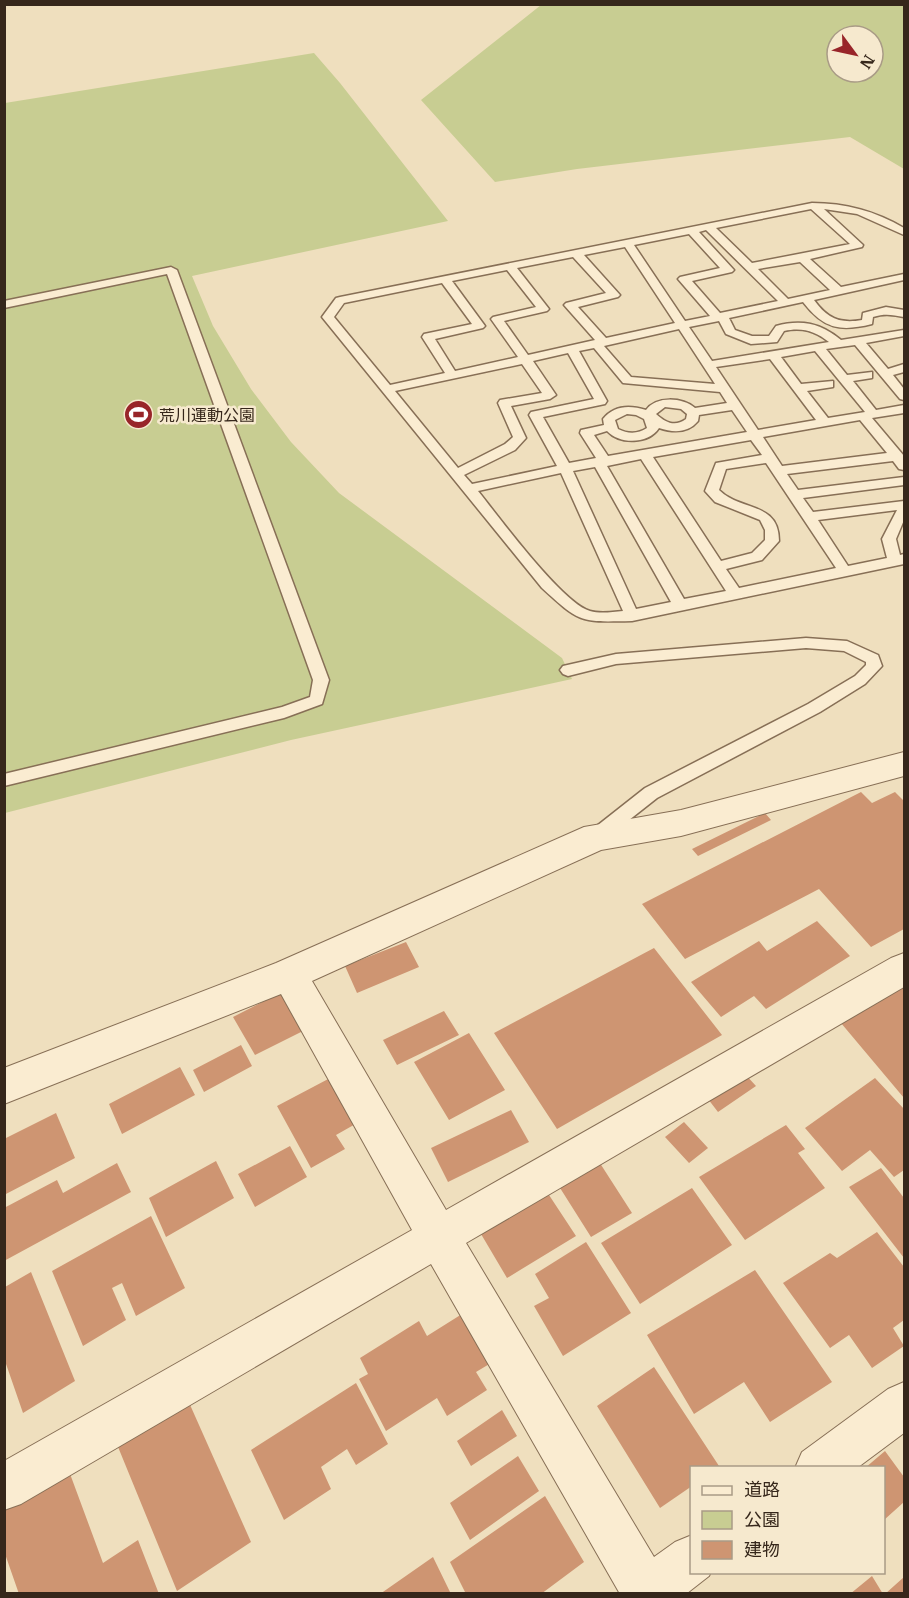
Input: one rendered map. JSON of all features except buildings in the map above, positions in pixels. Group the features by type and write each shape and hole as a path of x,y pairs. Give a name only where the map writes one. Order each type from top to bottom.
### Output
{"street":[{"path":"4,1086 289,974 596,837 681,823 904,764"},
{"path":"4,1487 904,969"},
{"path":"289,974 438,1236 646,1593 690,1560"},
{"path":"819,1466 904,1405"}],"lane":[{"path":"904,232 875,215 839,205 814,206 340,300 328,317 458,473 547,585 577,612 595,620 632,616 900,560 889,539 898,518 904,511"},
{"path":"750,267 858,245 814,206"},
{"path":"708,226 785,302"},
{"path":"690,230 728,270 684,279 719,316 730,332 751,340 773,339 780,328 803,325 814,327 828,334 839,344"},
{"path":"627,242 844,570"},
{"path":"575,252 614,295 570,305 627,380 724,389"},
{"path":"802,258 838,291"},
{"path":"458,473 510,447 520,438 516,425 505,412 504,403 550,395 526,358 496,319 543,309 509,266"},
{"path":"4,304 171,270 321,680 317,700 284,712 4,780"},
{"path":"388,389 904,277"},
{"path":"445,279 479,326 428,337 452,375"},
{"path":"884,281 904,292"},
{"path":"806,298 820,317 832,324 854,325 868,322 867,315 881,310 899,310 904,314"},
{"path":"709,365 900,334 904,345"},
{"path":"470,489 565,468 904,407 885,374 858,341"},
{"path":"818,347 844,379 901,461"},
{"path":"571,348 601,401 535,415 565,468 632,616"},
{"path":"773,355 825,423"},
{"path":"885,374 904,368"},
{"path":"844,379 868,375"},
{"path":"798,388 829,384"},
{"path":"692,412 736,406"},
{"path":"610,427 586,433 680,605"},
{"path":"645,454 735,594"},
{"path":"717,567 757,557 772,541 772,530 765,517 720,499 712,491 721,465 770,458"},
{"path":"778,471 901,461"},
{"path":"794,495 904,481"},
{"path":"809,517 904,505"},
{"path":"568,670 616,659 806,644 847,646 873,659 874,666 860,680 814,708 651,793 596,837"}],"green space":[{"path":"541,5 904,5 904,169 850,137 577,169 495,182 421,100"},
{"name":"荒川運動公園","path":"314,53 448,221 192,276 213,326 251,389 291,442 339,493 562,658 572,679 291,740 5,813 5,103"}],"place":[{"name":"荒川運動公園","path":"138,415"}]}
